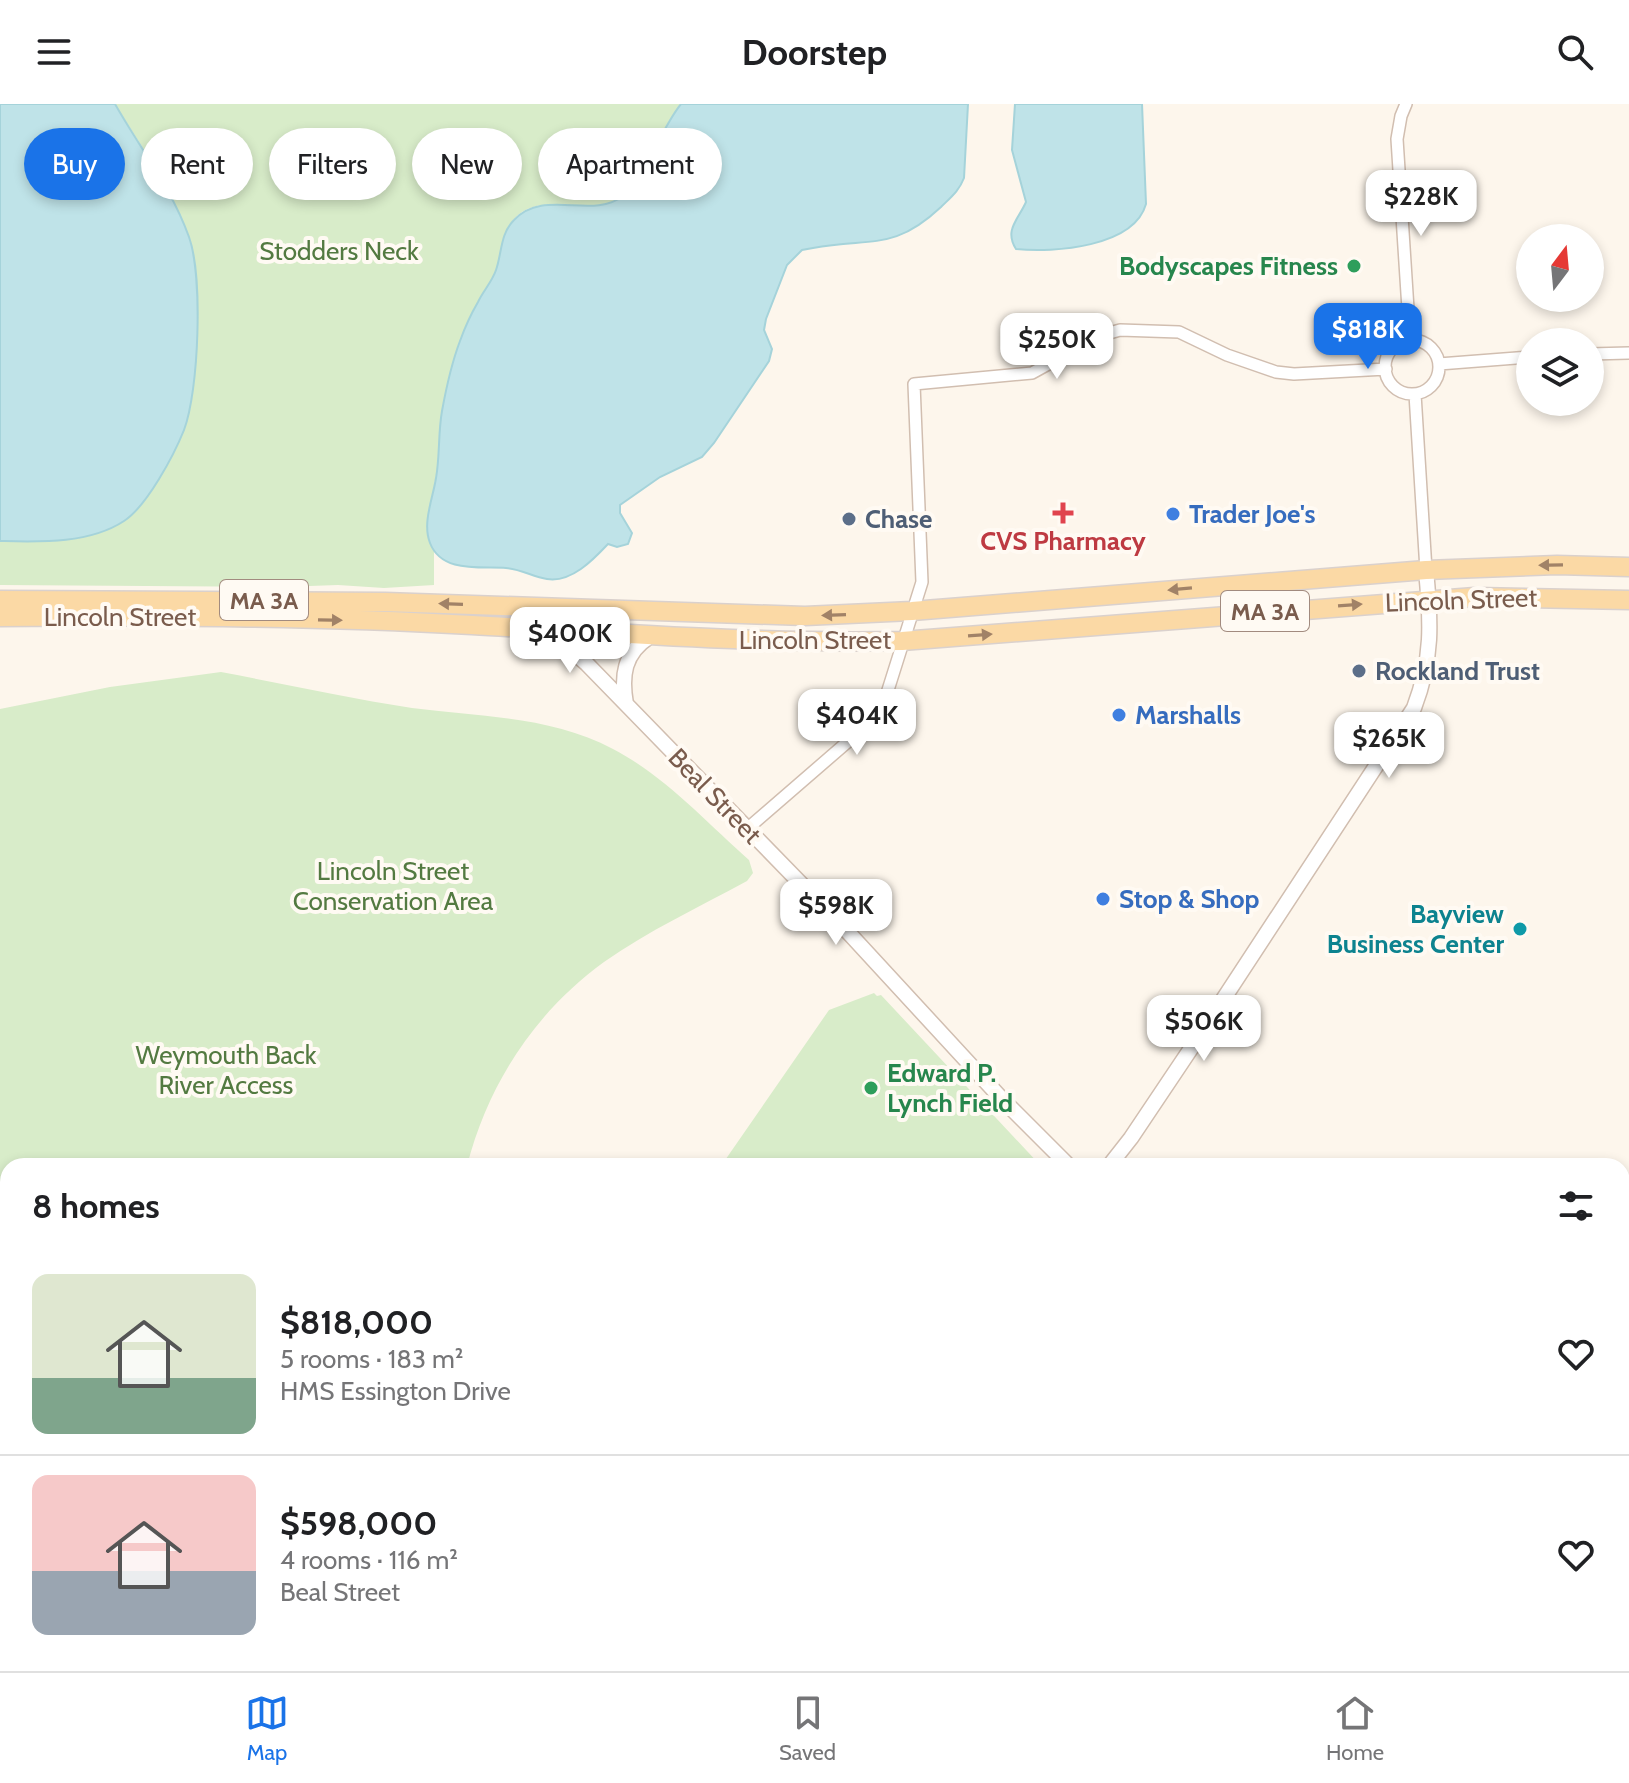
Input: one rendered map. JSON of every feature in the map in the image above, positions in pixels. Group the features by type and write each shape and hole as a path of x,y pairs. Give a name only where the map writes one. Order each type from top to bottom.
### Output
{"main road":[{"name":"Lincoln Street","path":"0,600 385,602 805,616 912,611 1426,570 1557,565 1629,567"},
{"name":"Lincoln Street","path":"0,617 331,620 824,643 902,641 1429,599 1503,596 1629,600"}],"street":[{"path":"1406,104 1397,139 1410,340"},
{"path":"747,829 874,719 883,706 922,582 914,384 1032,373 1099,336 1120,330 1179,332 1227,355 1276,372 1294,374 1386,369"},
{"path":"1410,340 1428,345 1439,364 1432,386 1415,394 1399,390 1388,378 1386,369 1386,361 1395,346 1410,340"},
{"path":"1604,354 1629,353"},
{"path":"1439,364 1516,358"},
{"path":"1115,1158 1186,1055 1414,708 1427,673 1430,618 1415,394"},
{"name":"Beal Street","path":"527,629 565,645 626,704 847,931 1000,1097 1061,1158"},
{"path":"626,704 623,688 626,663 632,651 649,637"}],"green space":[{"name":"Stodders Neck","path":"115,104 681,104 665,128 538,128 538,200 616,200 597,205 538,206 524,210 509,226 496,271 464,333 453,365 427,528 434,548 434,585 384,588 338,585 0,585 0,541 48,541 96,534 124,521 136,511 158,481 182,426 192,394 197,297 193,250 172,200 253,200 253,128 141,128 141,144"},
{"name":"Lincoln Street Conservation Area","path":"221,672 412,708 489,716 565,730 613,749 650,772 749,860 753,873 747,881 604,962 556,1003 501,1079 469,1158 0,1158 0,709 110,687"},
{"name":"Edward P. Lynch Field","path":"874,993 881,995 1034,1158 727,1158 829,1010"}],"water":[{"path":"0,104 115,104 141,146 141,200 173,200 189,237 198,305 196,362 189,412 174,453 159,479 142,504 124,521 110,529 80,538 0,541"},
{"path":"681,104 968,104 964,178 941,207 909,231 895,237 802,250 787,265 766,319 764,330 772,349 769,361 702,457 660,477 620,505 620,513 632,533 628,544 617,547 608,544 581,569 556,579 511,569 464,566 444,560 430,543 427,527 444,403 460,341 494,274 509,225 526,211 539,206 597,205 616,200 722,200 722,128 666,126"},
{"path":"1015,104 1142,104 1146,204 1139,218 1126,230 1091,244 1051,250 1016,249 1012,231 1026,202 1012,150"}],"place":[{"name":"Bodyscapes Fitness","path":"1354,266"},
{"name":"CVS Pharmacy","path":"1063,513"},
{"name":"Trader Joe's","path":"1173,514"},
{"name":"Chase","path":"849,519"},
{"name":"Rockland Trust","path":"1359,671"},
{"name":"Marshalls","path":"1119,715"},
{"name":"Stop & Shop","path":"1103,899"},
{"name":"Bayview Business Center","path":"1520,929"},
{"name":"Edward P. Lynch Field","path":"871,1088"}],"park label":[{"name":"Weymouth Back River Access","path":"226,1070"}]}
